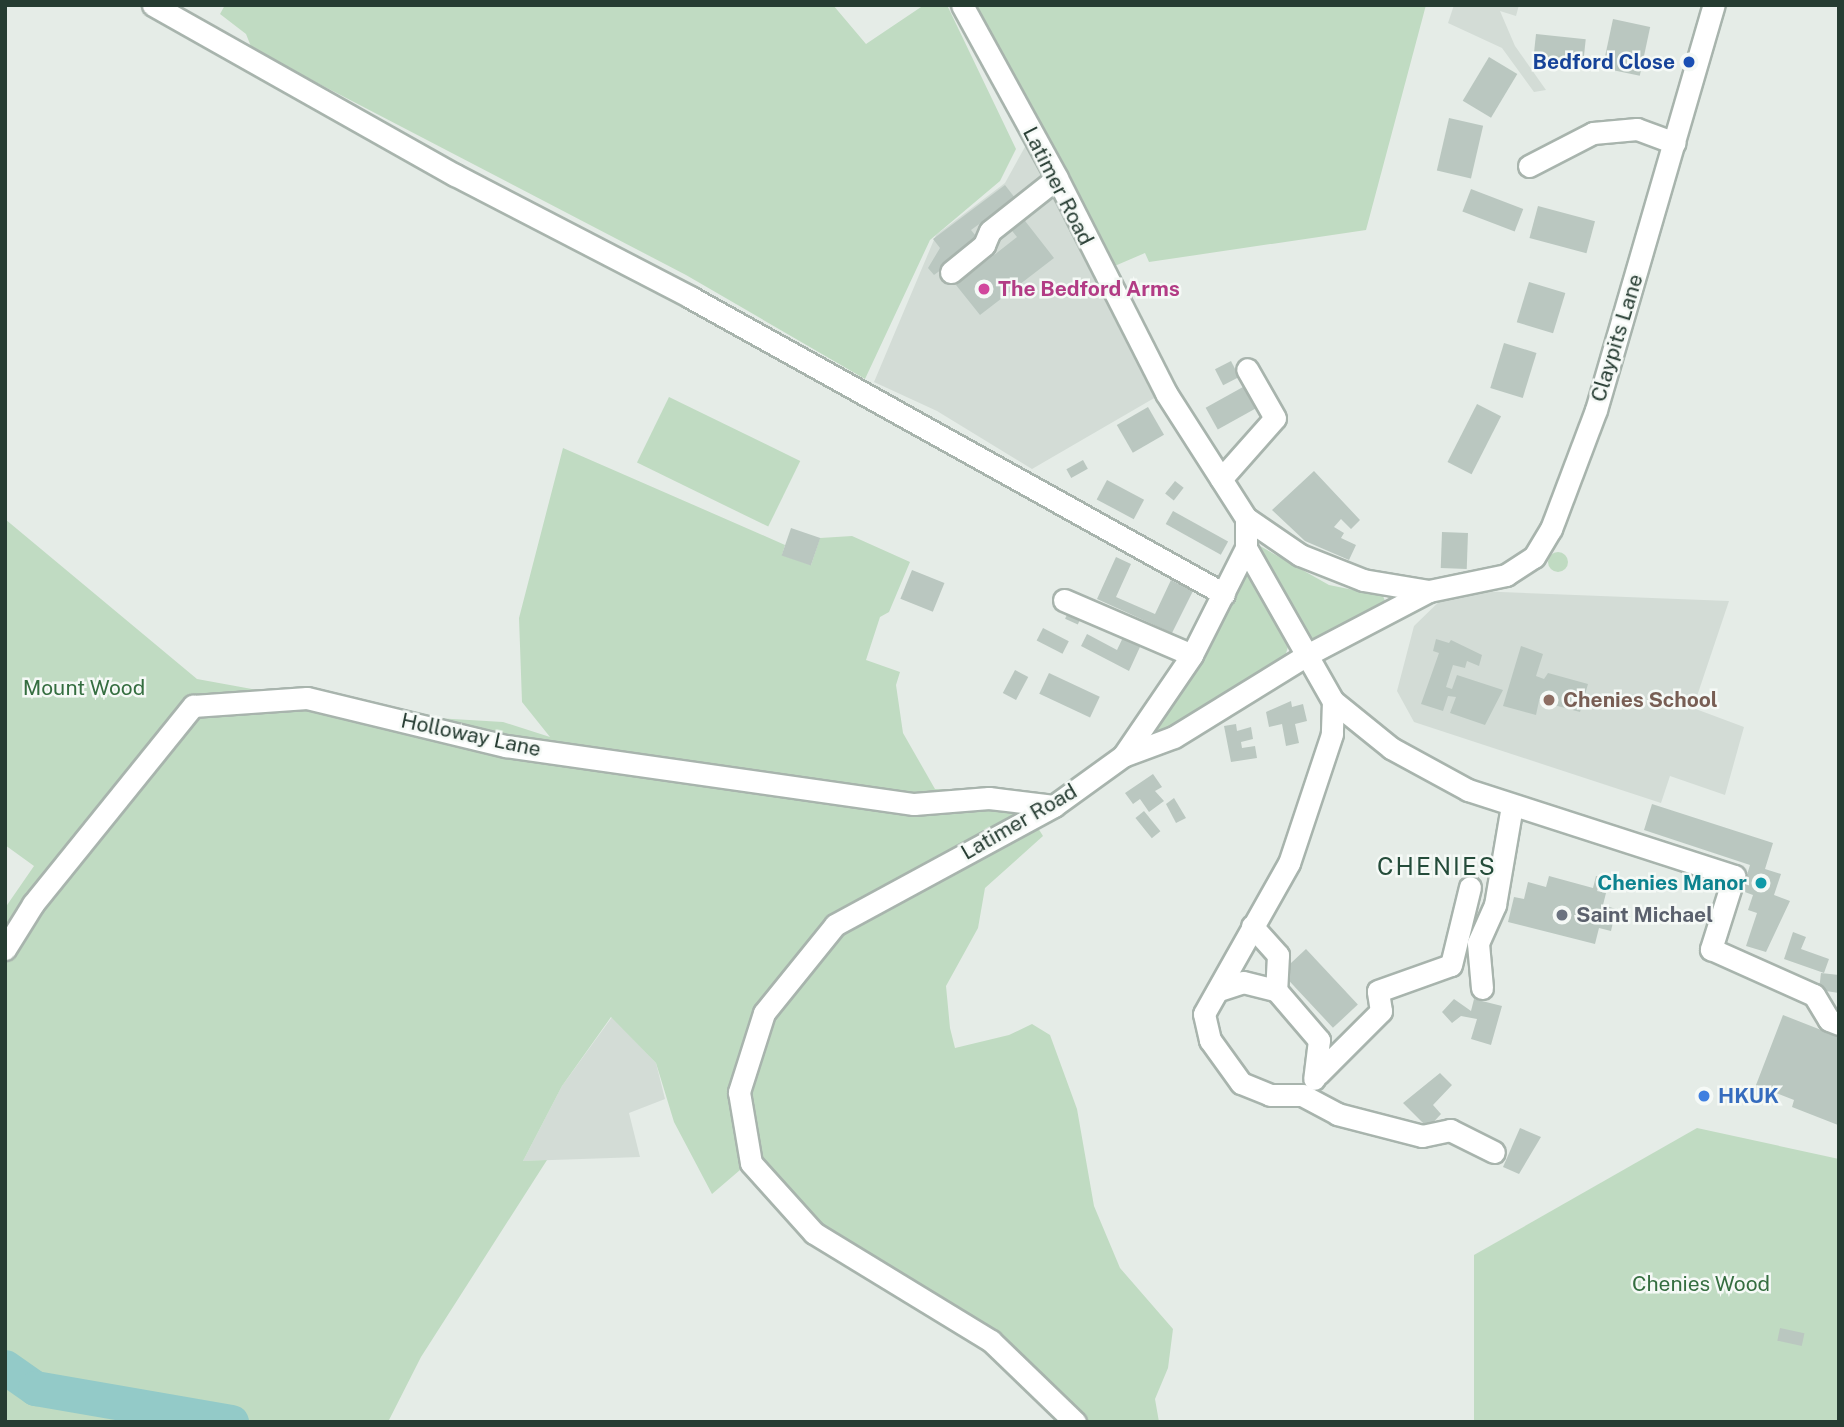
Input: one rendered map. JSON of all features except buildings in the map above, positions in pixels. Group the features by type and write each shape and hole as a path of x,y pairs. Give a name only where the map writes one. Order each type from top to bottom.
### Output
{"street":[{"path":"153,5 1224,594"},
{"name":"Latimer Road","path":"962,5 1057,178 1166,393 1246,518 1246,548 1192,655 1123,756 1054,806 835,925 764,1013 739,1092 751,1163 814,1233 991,1342 1075,1422"},
{"name":"Claypits Lane","path":"1123,756 1174,737 1305,656 1429,591 1506,575 1534,557 1551,529 1596,410 1714,5"},
{"path":"1529,166 1593,133 1637,129 1675,143"},
{"path":"951,272 985,245 990,231 1057,178"},
{"path":"1221,480 1275,418 1247,369"},
{"name":"Claypits Lane","path":"1246,518 1300,555 1363,580 1429,591"},
{"path":"1246,548 1333,701 1391,748 1468,790 1734,876 1711,949 1814,995 1829,1020 1839,1024"},
{"path":"1064,600 1192,655"},
{"name":"Holloway Lane","path":"5,949 33,904 193,706 307,698 506,746 914,804 989,798 1054,806"},
{"path":"1333,701 1332,734 1289,863 1204,1014 1210,1040 1223,1063 1241,1083 1270,1095 1302,1095 1337,1114 1422,1136 1450,1130 1494,1152"},
{"path":"1482,988 1478,943 1494,905 1512,806"},
{"path":"1302,1095 1318,1074 1381,1011 1378,990 1451,965 1470,887"},
{"path":"1252,926 1278,955 1276,990"},
{"path":"1219,990 1243,982 1276,990 1319,1040 1318,1074"}],"shaded area":[{"path":"1454,5 1519,5 1516,16 1500,11 1515,46 1546,90 1534,92 1502,48 1448,23"},
{"path":"1026,145 1156,397 1032,469 937,411 874,382 936,235 1005,183"},
{"name":"Chenies School","path":"1451,590 1729,601 1693,708 1744,727 1725,795 1670,776 1661,803 1414,722 1397,691 1414,626"},
{"path":"612,1017 656,1063 665,1099 629,1113 640,1157 523,1161 562,1086"}],"green space":[{"path":"225,5 833,5 866,44 924,5 947,5 1016,149 1000,181 930,240 865,379 686,275 252,49 246,34 220,14"},
{"path":"968,5 1426,5 1366,230 1149,262 1145,253 1110,268"},
{"path":"669,397 800,461 768,527 637,463"},
{"name":"Mount Wood","path":"563,448 785,545 782,555 811,565 820,538 852,536 910,562 889,612 880,617 866,660 900,672 896,685 903,733 935,789 1002,790 1005,808 1025,817 832,921 760,1010 733,1091 747,1164 712,1194 674,1122 656,1063 611,1017 562,1086 523,1161 547,1160 421,1357 388,1422 5,1422 5,908 34,866 5,845 5,519 197,679 402,716 503,722 550,737 522,702 519,618"},
{"path":"1260,546 1329,585 1383,596 1385,601 1313,640 1304,638"},
{"path":"1558,552 1565,555 1568,562 1565,569 1558,572 1551,569 1548,562 1551,555"},
{"path":"1249,574 1289,643 1285,657 1168,734 1155,733 1244,575"},
{"path":"1033,820 1043,836 985,888 978,928 946,986 950,1028 955,1048 1009,1035 1032,1024 1050,1035 1077,1109 1094,1206 1120,1268 1173,1329 1168,1368 1155,1399 1159,1422 1081,1422 1034,1371 817,1231 754,1160 742,1090 768,1013 837,927"},
{"name":"Chenies Wood","path":"1697,1128 1839,1159 1839,1422 1474,1422 1474,1255"}],"waterway":[{"path":"5,1367 35,1388 231,1422"}],"place":[{"name":"Bedford Close","path":"1689,62"},
{"name":"The Bedford Arms","path":"984,289"},
{"name":"Chenies School","path":"1549,700"},
{"name":"Chenies Manor","path":"1761,883"},
{"name":"Saint Michael","path":"1562,915"},
{"name":"HKUK","path":"1704,1096"}],"district":[{"name":"CHENIES","path":"1437,867"}]}
